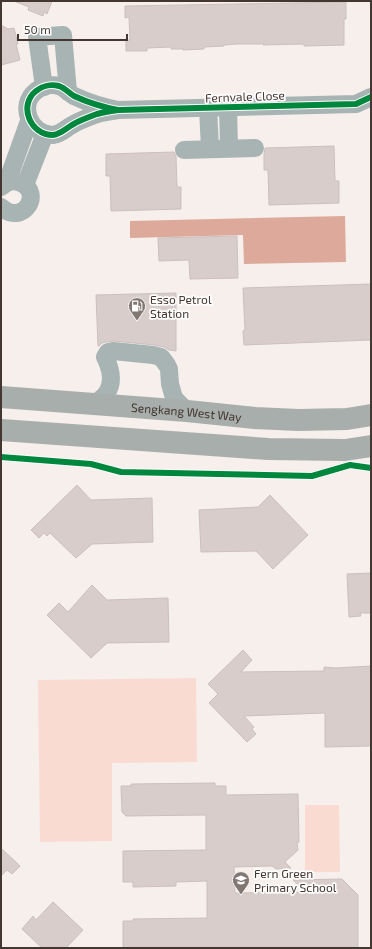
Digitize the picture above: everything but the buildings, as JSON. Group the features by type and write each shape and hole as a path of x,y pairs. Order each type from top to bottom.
{"main road":[{"name":"Sengkang West Way","path":"1,397 187,411 255,418 298,420 347,419 371,415"},
{"path":"347,419 371,403"},
{"path":"1,430 268,449 345,450 371,446"}],"street":[{"path":"25,185 45,134 33,126 29,121 27,113 27,105 30,97 35,91 44,87 37,37 63,35 68,92"},
{"name":"Fernvale Close","path":"44,87 51,85 58,86 66,89 72,95 98,106 118,110"},
{"name":"Fernvale Close","path":"45,134 59,134 71,126 97,114 118,110 366,104"},
{"path":"228,107 229,148"},
{"path":"208,108 210,149"},
{"path":"4,184 29,121"},
{"path":"184,150 255,148"},
{"path":"1,207 7,212 16,214 25,210 30,202 30,193 25,185 17,181 4,184"},
{"path":"94,405 107,393 112,381 105,357 108,352 113,351 161,357 169,369 170,384 174,398 187,411"}],"shaded area":[{"path":"345,216 346,262 244,264 243,235 130,238 130,221"},
{"path":"196,678 197,762 112,763 112,841 40,842 38,680"},
{"path":"305,805 339,805 340,872 305,872"}],"cycle path":[{"path":"118,110 85,101 59,86 50,85 36,91 31,97 27,111 33,125 38,130 45,134 53,135 91,116 118,110 356,104 371,97"},
{"path":"1,457 91,464 121,472 312,476 350,465 371,468"}],"place":[{"name":"Esso Petrol Station","path":"137,321"},
{"name":"Fern Green Primary School","path":"241,895"}]}
